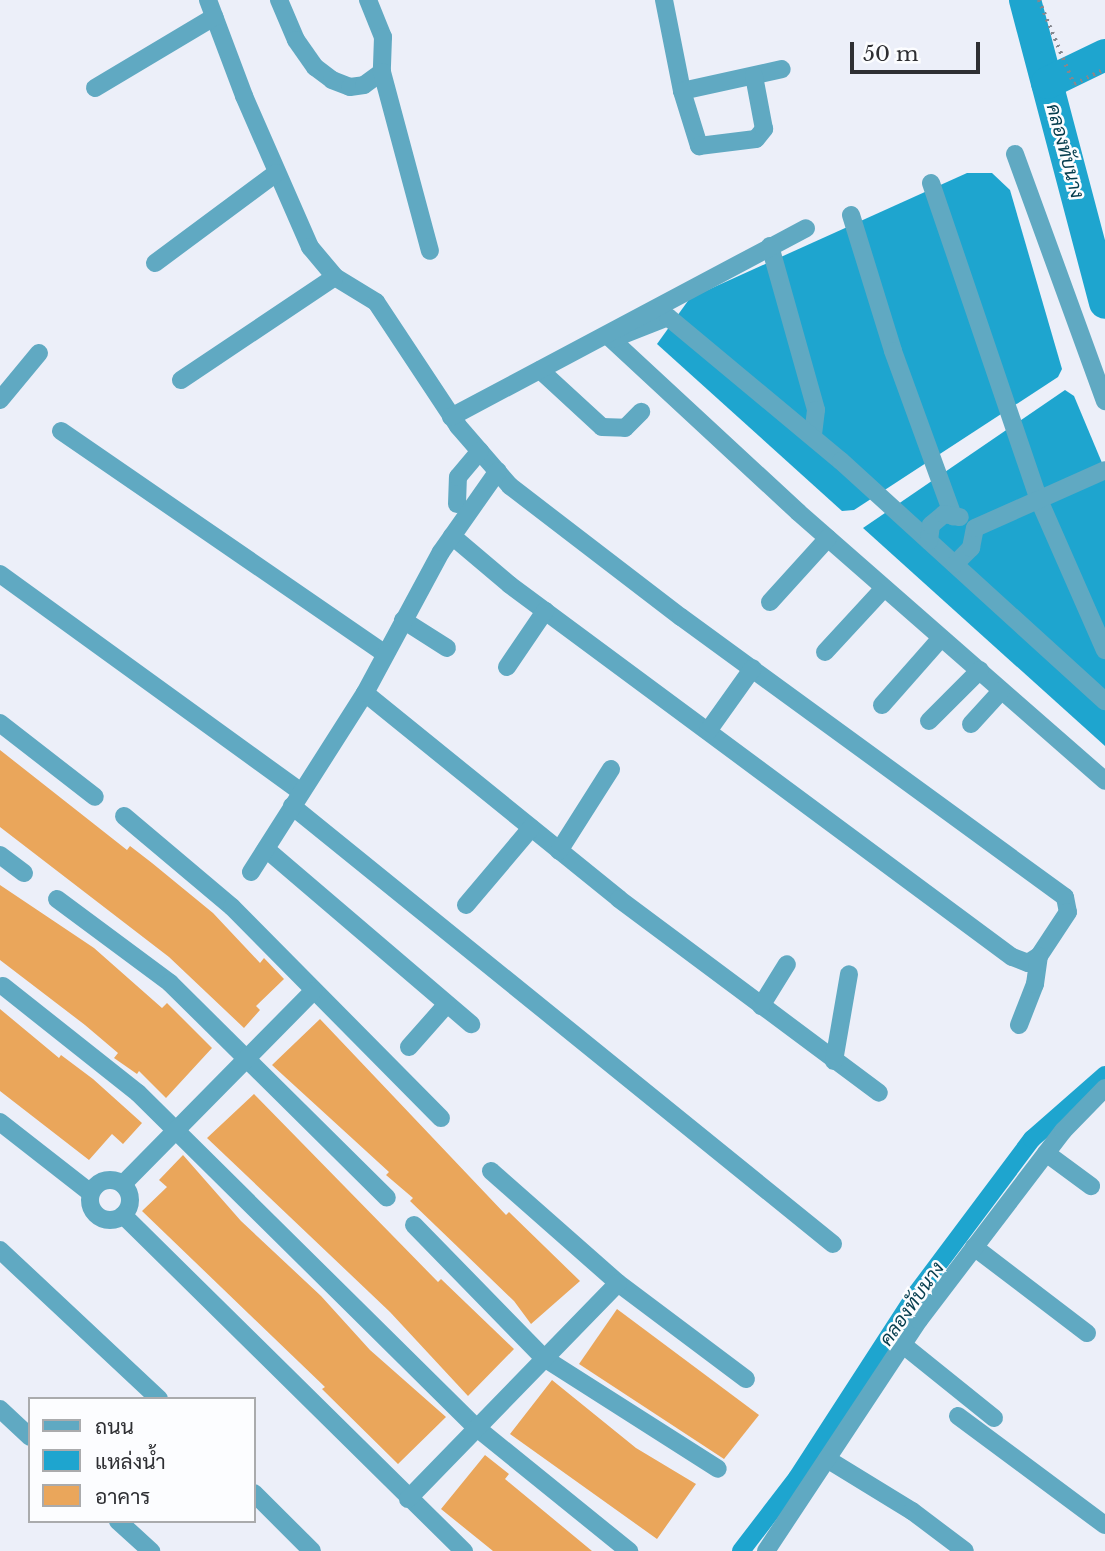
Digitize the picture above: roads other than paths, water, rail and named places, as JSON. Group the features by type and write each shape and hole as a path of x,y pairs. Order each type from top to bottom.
{"street":[{"path":"279,0 296,40 315,67 332,79 351,87 364,85 382,72"},
{"path":"368,0 383,37 382,72 430,251"},
{"path":"664,0 682,91 699,146 756,139 764,129 754,76"},
{"path":"95,88 211,8 276,173 310,247 335,277 376,302 451,417 480,451 537,511 1065,897 1068,912 1039,956 1028,963 1012,957 545,611 452,536"},
{"path":"682,91 782,69"},
{"path":"1015,154 1105,401"},
{"path":"155,262 276,173"},
{"path":"931,183 1039,500 1105,650"},
{"path":"851,215 893,351 953,516"},
{"path":"610,338 806,228"},
{"path":"770,246 816,410 813,436"},
{"path":"181,380 335,277"},
{"path":"451,417 610,338 668,317 813,436 1105,701"},
{"path":"610,338 828,538 1105,781"},
{"path":"0,400 40,353"},
{"path":"541,370 602,427 625,428 641,412"},
{"path":"61,431 384,654"},
{"path":"457,504 458,477 480,451"},
{"path":"975,528 1105,470"},
{"path":"251,872 365,693 384,654 452,536 498,471"},
{"path":"929,541 931,525 944,514 975,528"},
{"path":"955,564 971,548 975,528"},
{"path":"770,603 828,538"},
{"path":"0,574 297,799 833,1244"},
{"path":"825,652 884,588"},
{"path":"507,667 545,611"},
{"path":"403,620 447,648"},
{"path":"882,705 941,638"},
{"path":"708,731 753,667"},
{"path":"929,721 980,670"},
{"path":"971,724 1001,691"},
{"path":"365,693 558,850 879,1093"},
{"path":"0,723 95,797"},
{"path":"558,850 611,769"},
{"path":"124,816 232,906 441,1118"},
{"path":"466,905 531,828"},
{"path":"265,849 471,1024"},
{"path":"0,855 24,873"},
{"path":"57,899 170,983 387,1198"},
{"path":"1019,1026 1035,984 1039,956"},
{"path":"761,1006 787,964"},
{"path":"834,1061 849,974"},
{"path":"4,986 129,1086 178,1130 478,1428 629,1551"},
{"path":"123,1184 313,991"},
{"path":"409,1047 447,1004"},
{"path":"766,1551 902,1344 1046,1153 1105,1088"},
{"path":"0,1122 91,1193 93,1210 99,1216 107,1220 123,1215 131,1199 123,1184 105,1180 91,1193"},
{"path":"1046,1153 1091,1186"},
{"path":"491,1171 618,1283 746,1379"},
{"path":"123,1215 408,1499 464,1551"},
{"path":"414,1225 544,1358 718,1469"},
{"path":"974,1247 1087,1333"},
{"path":"0,1250 157,1397"},
{"path":"408,1499 618,1283"},
{"path":"902,1344 994,1419"},
{"path":"0,1409 28,1435"},
{"path":"958,1416 1105,1525"},
{"path":"827,1459 912,1511 965,1551"},
{"path":"256,1495 312,1551"},
{"path":"120,1523 151,1551"}],"water":[{"path":"967,173 992,173 1010,190 1062,369 1058,377 854,510 842,511 657,344 690,298"},
{"path":"1065,390 1074,396 1105,470 1105,746 863,528"}],"waterway":[{"name":"คลองทับนาง","path":"1025,0 1105,303"},
{"path":"1047,83 1105,55"},
{"name":"คลองทับนาง","path":"741,1551 797,1478 916,1294 1032,1139 1105,1075"}]}
